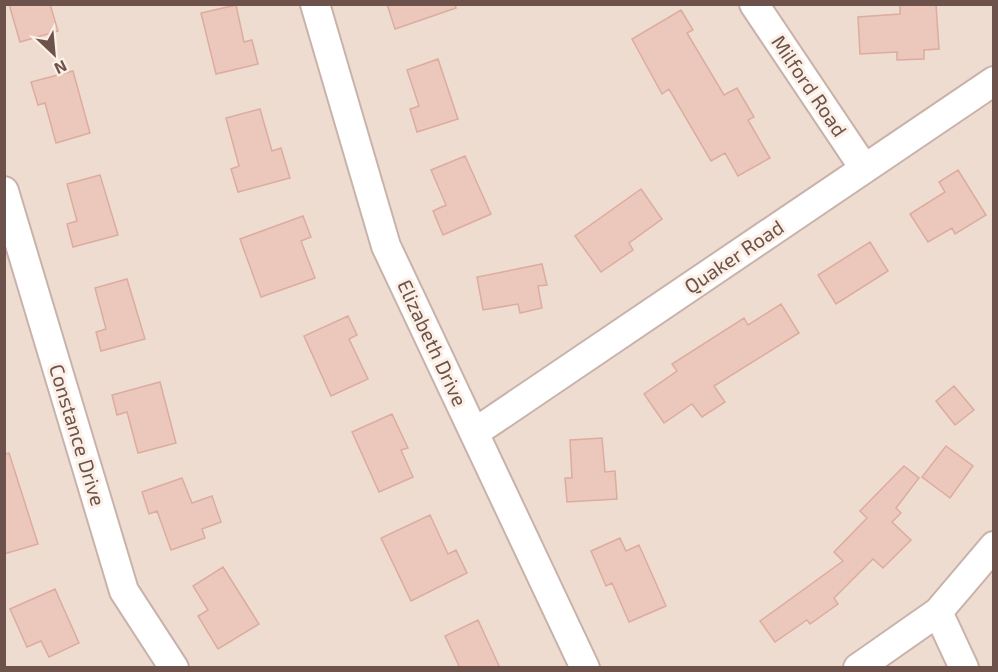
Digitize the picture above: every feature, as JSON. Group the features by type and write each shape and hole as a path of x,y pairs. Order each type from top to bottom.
{"street":[{"name":"Elizabeth Drive","path":"315,4 386,246 585,668"},
{"name":"Milford Road","path":"754,4 864,168"},
{"name":"Quaker Road","path":"474,433 993,81"},
{"name":"Constance Drive","path":"4,191 124,591 174,668"},
{"path":"858,668 938,612 993,546"},
{"path":"938,612 964,668"}],"shaded area":[{"path":"5,5 993,5 993,667 5,667"}],"building":[{"path":"9,4 50,4 58,31 20,42"},
{"path":"387,4 455,4 456,8 395,29"},
{"path":"900,4 936,4 939,49 924,50 924,59 897,60 897,52 860,54 858,17 900,14"},
{"path":"236,5 244,42 252,40 258,64 216,74 201,13"},
{"path":"681,10 693,30 687,33 724,95 737,88 754,117 748,120 770,158 738,176 725,153 711,161 669,89 662,94 632,39"},
{"path":"438,59 458,119 417,132 410,109 419,106 407,70"},
{"path":"73,71 90,133 56,143 45,103 38,105 31,82"},
{"path":"260,109 272,151 281,148 290,178 238,192 231,169 239,166 226,118"},
{"path":"465,156 491,214 443,235 433,211 446,205 431,170"},
{"path":"958,170 986,215 955,234 952,228 928,242 910,214 945,192 939,182"},
{"path":"100,175 118,235 73,247 67,224 77,221 67,184"},
{"path":"641,189 662,219 629,243 633,250 601,272 575,236"},
{"path":"303,216 311,237 301,241 315,278 261,297 240,239"},
{"path":"870,242 888,271 836,304 818,275"},
{"path":"542,264 547,285 538,286 542,308 520,313 518,304 483,310 477,277"},
{"path":"127,279 145,339 101,351 96,332 106,329 95,288"},
{"path":"781,304 799,333 714,386 725,402 702,417 692,404 664,423 644,394 677,371 672,364 744,318 748,325"},
{"path":"348,316 357,335 349,339 368,379 331,396 304,336"},
{"path":"160,382 176,443 138,453 127,412 117,415 112,395"},
{"path":"954,386 974,410 955,425 936,401"},
{"path":"392,414 408,448 401,450 413,477 379,492 352,432"},
{"path":"602,438 605,472 615,471 617,499 567,502 565,478 572,478 570,440"},
{"path":"946,446 973,466 950,498 922,477"},
{"path":"9,453 38,544 4,554 4,454"},
{"path":"904,466 919,478 896,508 901,513 892,522 911,540 883,568 873,559 834,598 838,604 810,624 807,620 775,642 760,621 843,561 834,552 867,518 860,511"},
{"path":"182,478 192,503 212,496 221,522 202,529 205,538 171,550 157,511 149,514 142,492"},
{"path":"430,515 448,554 456,550 467,573 411,601 381,538"},
{"path":"620,538 626,551 639,545 666,606 629,622 612,583 606,586 591,551"},
{"path":"223,567 259,624 218,649 198,616 208,610 193,586"},
{"path":"55,589 79,643 49,657 41,641 27,647 10,609"},
{"path":"478,620 500,668 460,668 445,636"}]}
